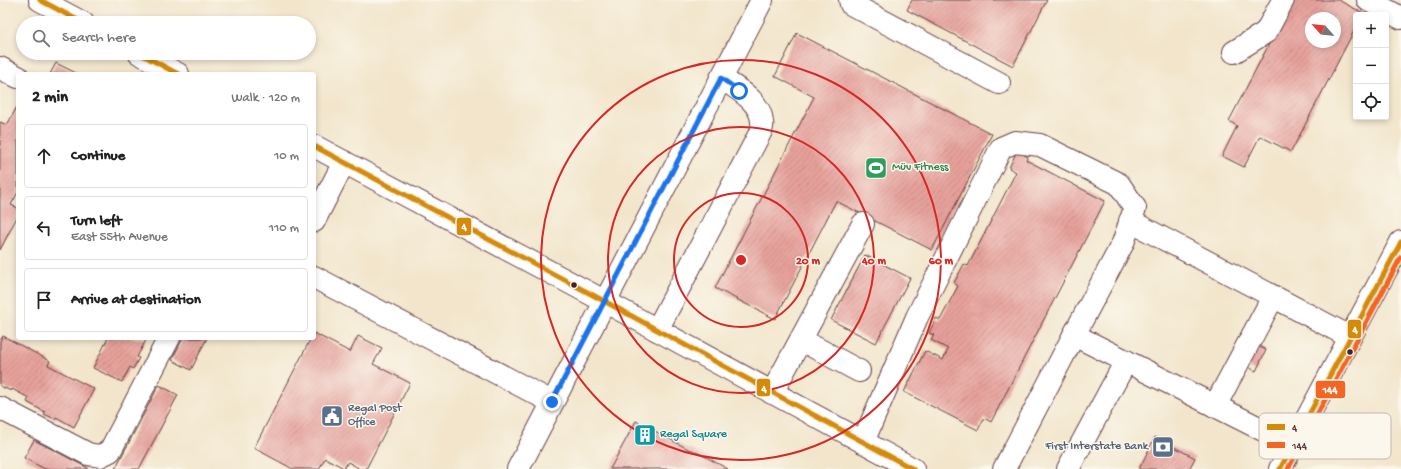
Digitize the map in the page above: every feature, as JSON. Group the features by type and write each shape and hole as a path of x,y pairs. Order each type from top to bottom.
{"main road":[{"path":"40,0 70,16"},
{"path":"518,469 604,301 762,0"},
{"path":"850,0 851,4 999,83"},
{"path":"1234,52 1266,32 1284,0"},
{"path":"1368,0 1401,18"},
{"path":"152,60 174,72"},
{"path":"0,68 16,76"},
{"path":"657,330 761,131 763,121 753,102 721,78"},
{"path":"864,442 918,317 1001,148 1015,142 1040,145 1119,184 1135,208 1123,244 1004,469"},
{"path":"316,147 604,301 913,469"},
{"path":"316,217 344,162"},
{"path":"1130,221 1350,337"},
{"path":"772,393 863,224"},
{"path":"1310,413 1401,242"},
{"path":"316,278 552,402"},
{"path":"1215,406 1273,297"},
{"path":"1074,335 1259,428"},
{"path":"0,408 88,454 100,456 110,451 168,340"},
{"path":"801,340 859,371"},
{"path":"1068,469 1126,361"},
{"path":"1280,469 1285,459"}],"building":[{"path":"912,0 1047,0 1013,66 907,10"},
{"path":"1292,0 1338,0 1361,12 1353,12 1353,33 1291,152 1260,136 1244,167 1222,156 1237,126 1229,121"},
{"name":"Müv Fitness","path":"797,33 992,134 932,250 836,201 775,319 715,288 814,97 775,76"},
{"path":"56,63 74,72 51,72"},
{"path":"16,109 16,196 11,205 16,207 16,219 0,250 0,122 7,125"},
{"path":"1017,151 1028,157 1026,160 1105,201 991,422 984,418 978,430 904,392 925,351 943,360 948,349 931,340 934,335 929,333 936,318 940,320 958,286 954,283 964,264 968,266 1016,172 1009,168"},
{"path":"865,255 910,278 876,343 831,320"},
{"name":"Regal Post Office","path":"316,334 350,352 358,336 382,348 373,364 410,383 366,469 360,469 348,462 344,468 325,458 319,469 293,469 254,448 310,340 316,340"},
{"path":"3,336 50,361 48,365 94,389 74,427 56,417 55,419 44,414 45,412 27,402 29,398 12,389 11,391 0,386 0,341"},
{"path":"107,340 146,340 137,357 139,358 133,369 130,367 122,382 93,368"},
{"path":"182,340 206,340 191,370 172,360"},
{"path":"1254,344 1266,350 1256,371 1244,365"},
{"path":"159,385 178,395 139,469 115,469"},
{"name":"Regal Square","path":"636,421 690,450 691,449 728,469 610,469"},
{"name":"First Interstate Bank","path":"1155,437 1195,458 1189,469 1139,469"},
{"path":"34,440 88,469 45,469 24,458"}],"transit line":[{"name":"4","path":"40,0 70,16"},
{"name":"4","path":"152,60 174,72"},
{"name":"4","path":"316,147 604,301 913,469"},
{"name":"4","path":"1310,413 1401,242"},
{"name":"144","path":"1318,413 1401,257"},
{"name":"4","path":"1280,469 1285,459"},
{"name":"144","path":"1288,469 1293,459"}],"place":[{"name":"Müv Fitness","path":"876,168"},
{"name":"Regal Post Office","path":"332,416"},
{"name":"Regal Square","path":"645,435"},
{"name":"First Interstate Bank","path":"1163,447"}],"route":[{"path":"552,402 721,78 739,91"}]}
